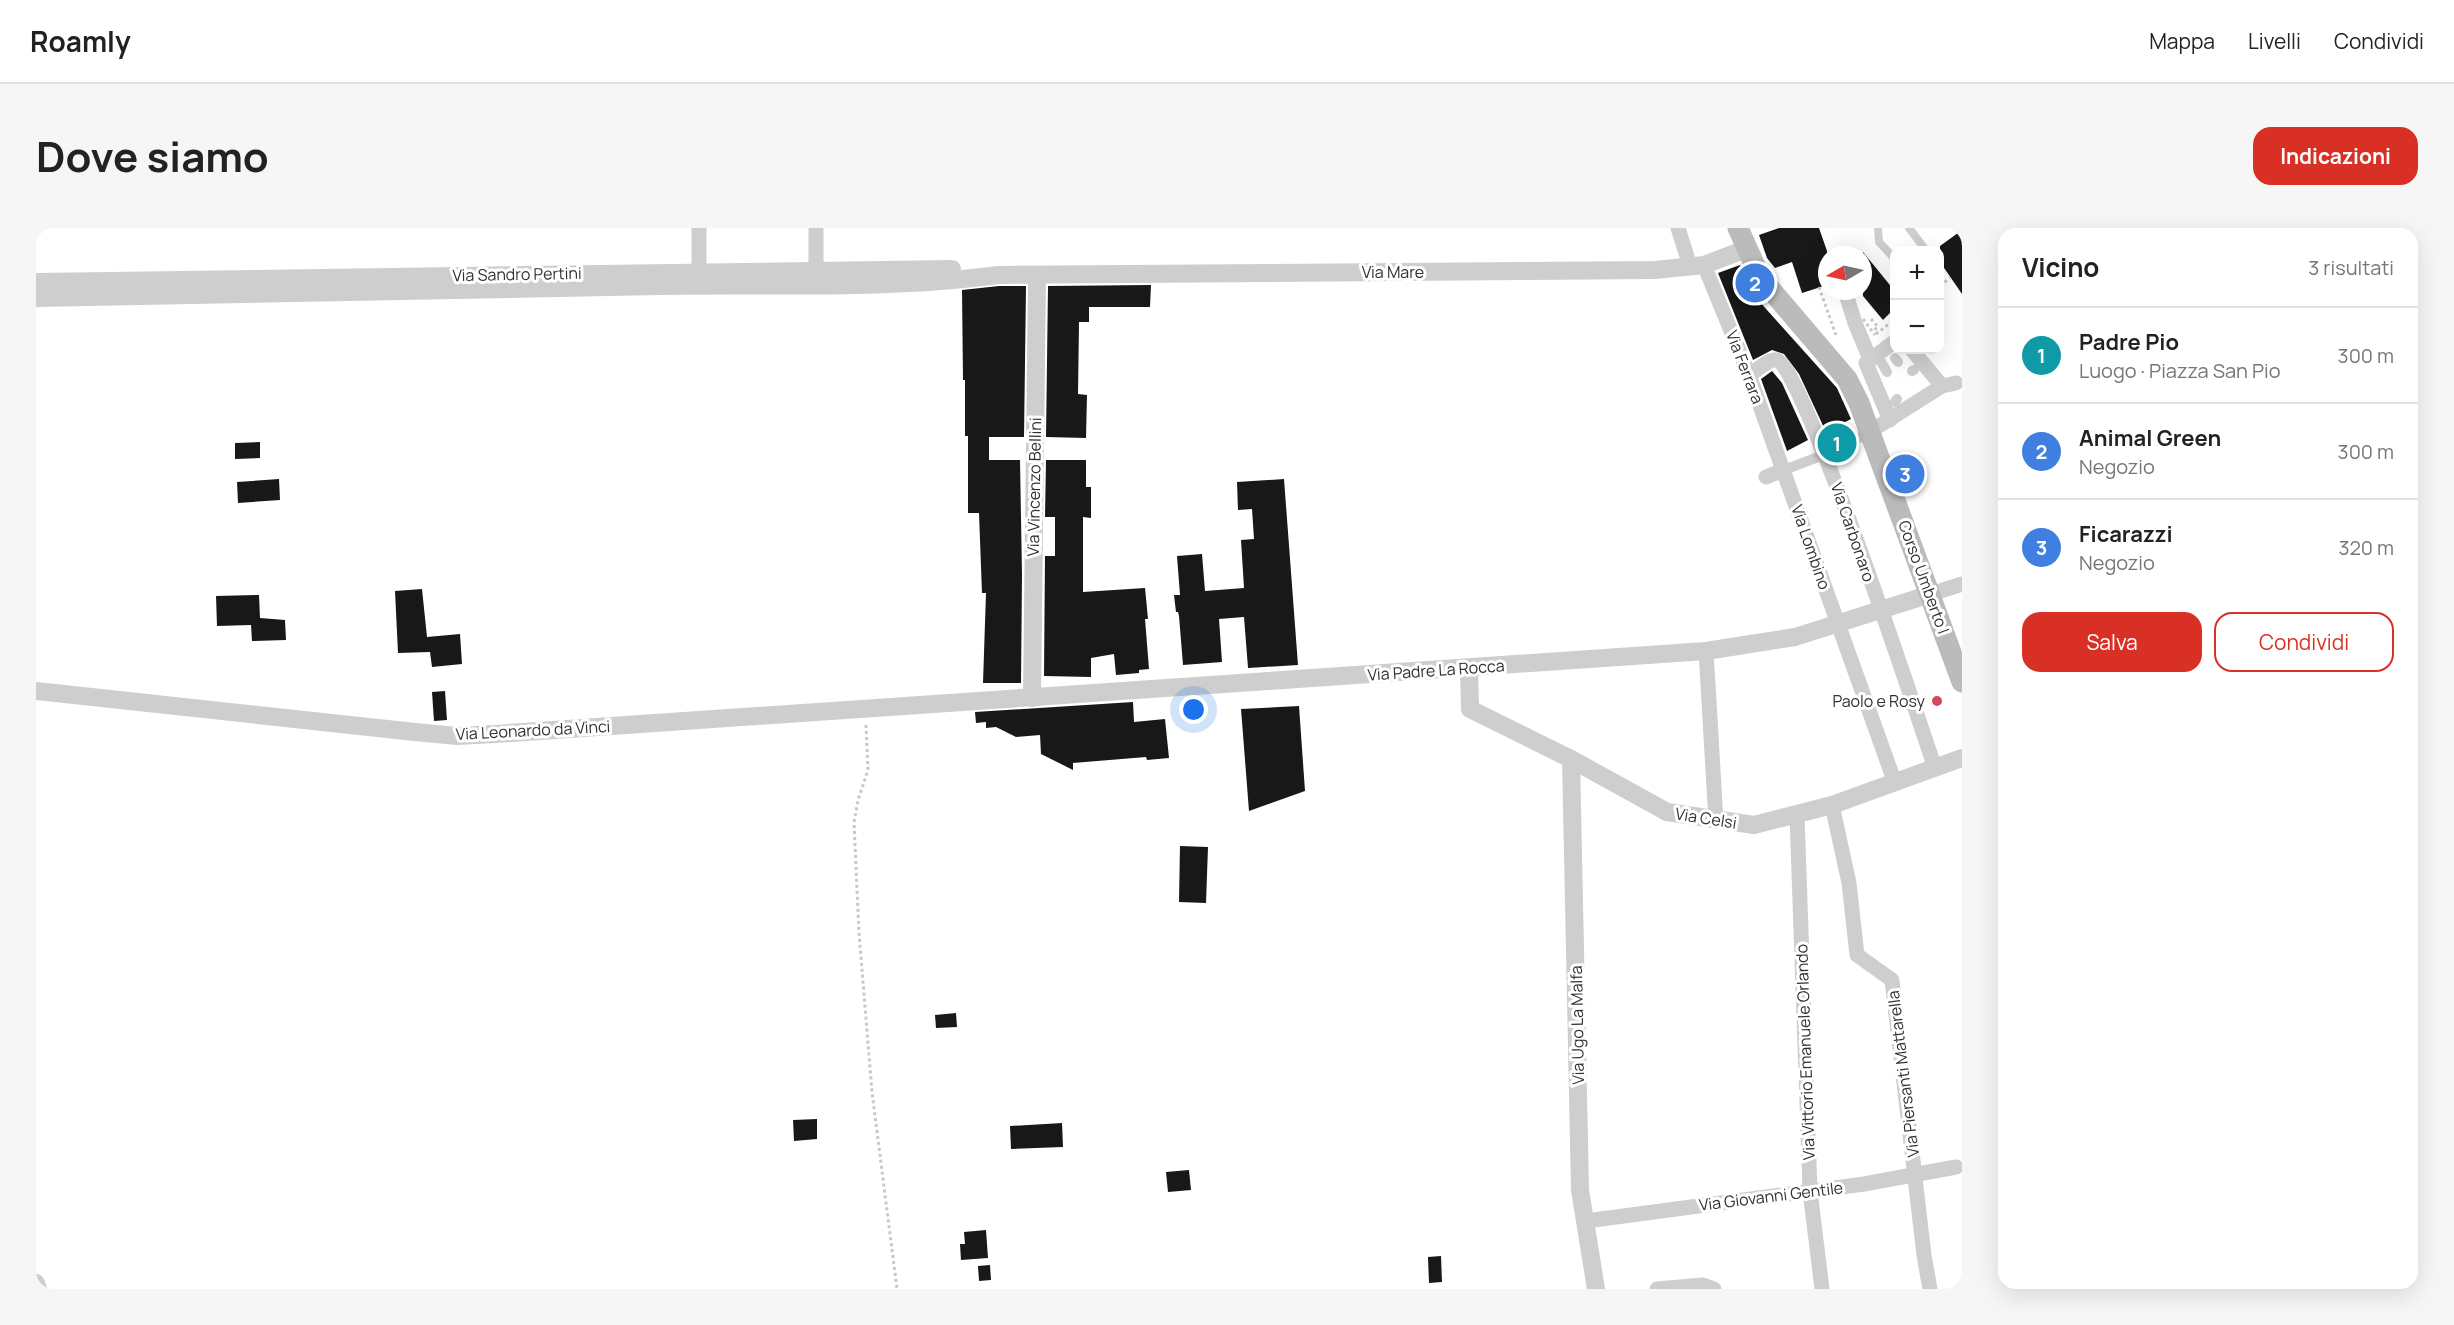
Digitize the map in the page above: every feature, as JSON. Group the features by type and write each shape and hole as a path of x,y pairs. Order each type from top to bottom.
{"main road":[{"name":"Corso Umberto I","path":"1738,228 1760,277 1847,379 1872,431 1962,682"}],"street":[{"path":"699,228 699,278"},
{"path":"816,228 816,278"},
{"name":"Via Ferrara","path":"1678,228 1749,375 1784,470"},
{"name":"Via Mare","path":"1037,275 1655,270 1697,266 1746,249"},
{"name":"Via Sandro Pertini","path":"36,282 129,288 816,278 961,268 998,275 1037,275"},
{"name":"Via Vincenzo Bellini","path":"1032,698 1037,275"},
{"name":"Via Sandro Pertini","path":"36,298 129,288"},
{"path":"1848,300 1854,322 1888,354 1866,363 1884,379 1891,407"},
{"path":"1766,477 1826,454 1872,431 1891,407 1949,384 1917,367 1913,354"},
{"name":"Via Carbonaro","path":"1749,375 1773,360 1778,360 1783,364 1826,454 1935,768"},
{"name":"Via Lombino","path":"1784,470 1895,783"},
{"path":"1931,594 1962,584"},
{"name":"Via Padre La Rocca","path":"1032,698 1706,651 1795,637 1931,594"},
{"path":"1706,651 1716,821"},
{"name":"Via Celsi","path":"1469,668 1470,709 1571,759 1667,812 1716,821 1754,825 1797,815 1832,805 1962,758"},
{"name":"Via Leonardo da Vinci","path":"36,691 457,735 1032,698"},
{"name":"Via Ugo La Malfa","path":"1571,759 1580,1190 1596,1289"},
{"name":"Via Piersanti Mattarella","path":"1832,805 1848,883 1857,955 1892,981 1914,1176 1930,1289"},
{"name":"Via Vittorio Emanuele Orlando","path":"1797,815 1810,1191 1822,1289"},
{"name":"Via Giovanni Gentile","path":"1586,1221 1914,1176 1956,1167"},
{"path":"36,1283 38,1289"},
{"path":"1657,1289 1703,1285 1714,1289"}],"lane":[{"path":"1878,228 1879,242 1890,254"},
{"path":"1910,228 1921,246"}],"path":[{"path":"1944,283 1950,278"},
{"path":"1824,300 1836,335"},
{"path":"1863,320 1875,335 1890,323"},
{"path":"864,710 868,770 858,800 854,823 859,933 872,1092 897,1289"}],"building":[{"path":"1779,228 1819,228 1825,246 1818,246 1818,288 1802,293 1792,262 1775,268 1767,258 1759,235"},
{"path":"1962,230 1962,294 1944,268 1944,246 1940,246"},
{"path":"1872,263 1890,285 1890,313 1883,320 1866,300 1872,300"},
{"path":"1740,265 1750,291 1837,388 1851,419 1826,432 1799,374 1784,354 1772,350 1753,360 1718,273"},
{"path":"1151,285 1150,307 1089,307 1089,322 1079,322 1078,394 1087,395 1086,438 1046,437 1048,286"},
{"path":"1026,286 1024,437 989,437 989,460 1020,460 1021,683 983,683 986,593 982,593 979,513 968,513 968,436 965,436 962,290"},
{"path":"1772,371 1782,383 1808,440 1787,451 1761,379"},
{"path":"260,442 260,458 235,459 235,443"},
{"path":"1046,460 1086,460 1086,487 1091,487 1091,518 1083,517 1083,592 1145,588 1149,669 1139,670 1139,673 1116,675 1114,654 1091,658 1091,677 1044,676 1045,556 1055,556 1055,517 1045,517"},
{"path":"279,479 280,500 238,503 237,482"},
{"path":"1284,479 1298,665 1248,668 1244,617 1219,619 1222,662 1183,665 1179,616 1176,612 1174,595 1180,595 1177,556 1202,554 1205,591 1244,588 1241,540 1254,539 1252,509 1238,510 1237,482"},
{"path":"422,589 427,637 460,634 462,664 432,667 430,652 398,653 395,591"},
{"path":"259,595 260,618 285,620 286,640 252,641 251,625 217,626 216,596"},
{"path":"445,691 447,720 434,721 432,692"},
{"path":"1133,702 1134,722 1165,719 1169,758 1147,760 1146,757 1073,763 1073,770 1041,754 1040,735 1016,737 996,727 986,728 986,722 976,723 975,712"},
{"path":"1299,706 1305,791 1249,811 1241,709"},
{"path":"1180,846 1208,847 1206,903 1179,902"},
{"path":"956,1013 957,1027 936,1028 935,1015"},
{"path":"817,1119 817,1139 794,1141 793,1120"},
{"path":"1062,1123 1063,1147 1011,1149 1010,1126"},
{"path":"1189,1170 1191,1190 1168,1192 1166,1172"},
{"path":"986,1230 988,1258 961,1260 960,1244 965,1244 964,1232"},
{"path":"1441,1256 1442,1282 1429,1283 1428,1257"},
{"path":"990,1265 991,1280 979,1281 978,1266"}],"place":[{"name":"Animal Green","path":"1755,283"},
{"name":"Padre Pio","path":"1837,443"},
{"name":"Ficarazzi","path":"1905,474"},
{"name":"Paolo e Rosy","path":"1937,701"}]}
